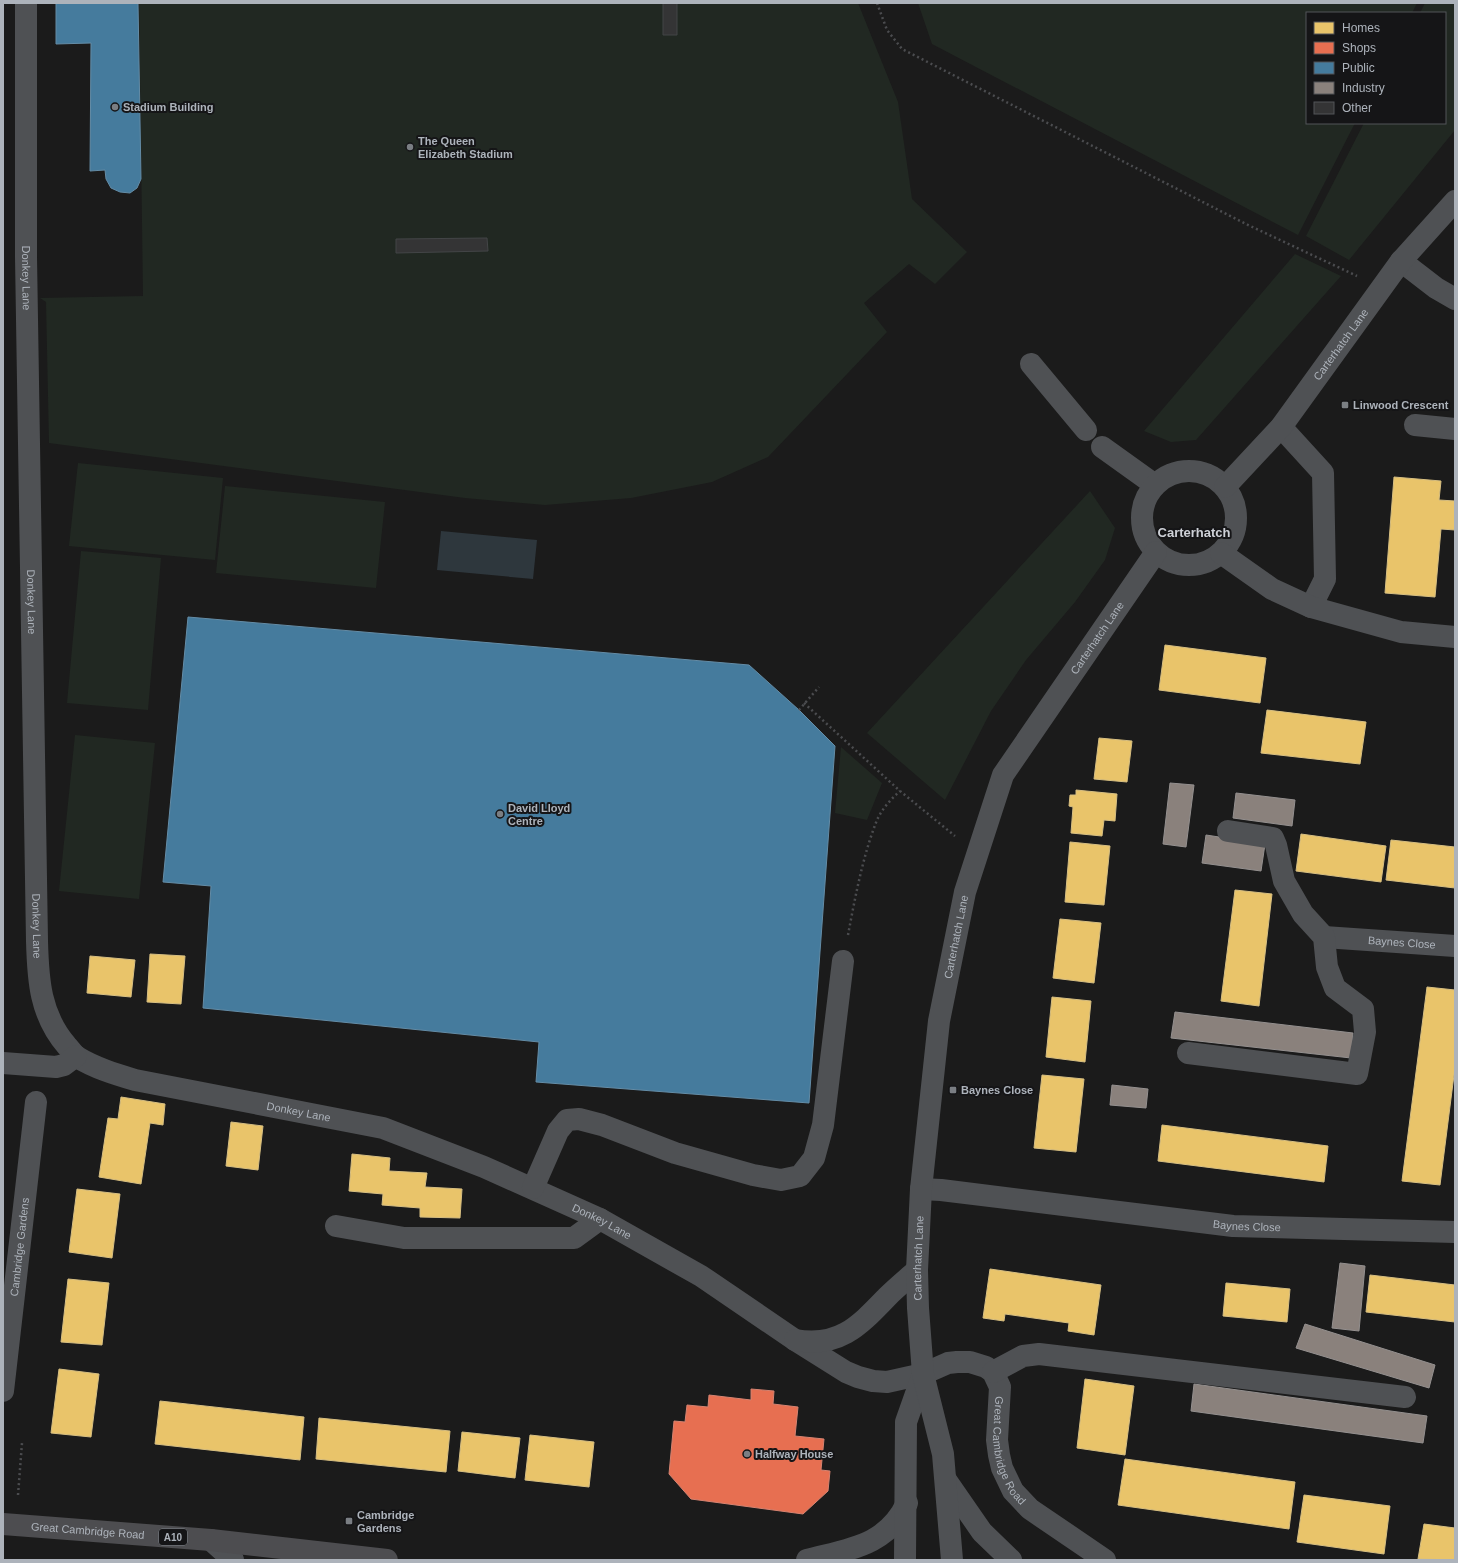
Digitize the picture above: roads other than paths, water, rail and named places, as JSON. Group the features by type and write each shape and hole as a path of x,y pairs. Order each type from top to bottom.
{"highway":[{"name":"Great Cambridge Road","path":"3,1524 211,1540 386,1560"}],"street":[{"name":"Donkey Lane","path":"26,3 26,257 38,971 45,1011 58,1035 76,1056 105,1071 134,1080 384,1128 533,1188 600,1219 701,1276 795,1340 846,1372 874,1382 887,1382 923,1374"},
{"name":"Carterhatch Lane","path":"1224,487 1280,427 1401,261 1455,202"},
{"path":"1401,261 1436,288 1455,299"},
{"path":"1031,364 1086,430"},
{"path":"1415,425 1455,428"},
{"path":"1280,427 1323,473 1325,579 1311,607"},
{"path":"1102,447 1155,485"},
{"path":"1184,471 1201,472 1216,479 1224,487 1233,501 1236,517 1234,533 1226,548 1210,560 1195,565 1178,564 1163,558 1156,552 1146,538 1142,522 1143,506 1155,485 1168,476 1184,471"},
{"name":"Carterhatch Lane","path":"952,1560 943,1454 923,1374 918,1270 921,1189 939,1021 965,892 1003,775 1156,552"},
{"path":"1221,553 1272,590 1311,607 1401,632 1455,636"},
{"path":"1188,1053 1357,1074 1365,1032 1363,1009 1335,988 1327,967 1324,937 1303,914 1284,881 1273,838 1228,831"},
{"name":"Baynes Close","path":"1324,937 1455,946"},
{"path":"533,1188 558,1130 567,1120 579,1119 633,1136 675,1153 753,1175 781,1180 800,1176 814,1158 823,1125 843,961"},
{"path":"3,1063 56,1067 64,1065 76,1056"},
{"name":"Cambridge Gardens","path":"3,1391 36,1102"},
{"name":"Baynes Close","path":"921,1189 941,1190 1233,1226 1455,1232"},
{"path":"336,1226 404,1238 574,1238 600,1219"},
{"name":"Donkey Lane","path":"795,1340 808,1343 821,1342 847,1333 864,1322 889,1296 918,1270"},
{"path":"923,1374 948,1363 957,1362 977,1364 993,1372 1023,1356 1039,1354 1406,1398"},
{"name":"Great Cambridge Road","path":"993,1372 1000,1387 997,1440 998,1455 1002,1468 1013,1491 1030,1509 1105,1560"},
{"name":"Carterhatch Lane","path":"905,1560 907,1503 906,1422 923,1374"},
{"path":"945,1479 982,1532 1011,1560"},
{"path":"807,1560 854,1547 880,1536 896,1523 907,1503"},
{"path":"211,1540 233,1560"}],"place":[{"name":"Stadium Building","path":"115,107"},
{"name":"The Queen Elizabeth Stadium","path":"410,147"},
{"name":"Linwood Crescent","path":"1345,405"},
{"name":"David Lloyd Centre","path":"500,814"},
{"name":"Baynes Close","path":"953,1090"},
{"name":"Halfway House","path":"747,1454"},
{"name":"Cambridge Gardens","path":"349,1521"}],"district":[{"name":"Carterhatch","path":"1194,532"}]}
